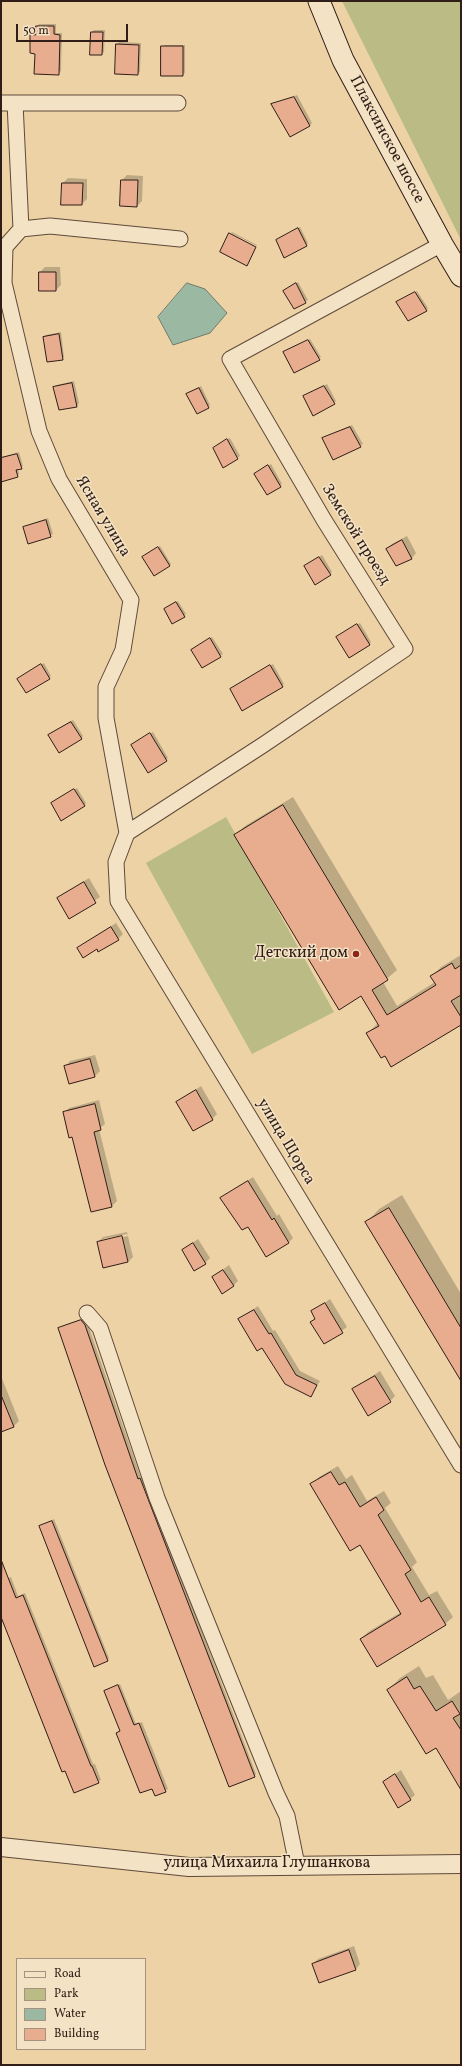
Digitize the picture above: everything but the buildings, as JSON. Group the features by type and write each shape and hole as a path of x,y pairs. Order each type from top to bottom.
{"main road":[{"name":"Плаксинское шоссе","path":"319,1 343,60 442,244 461,276"}],"street":[{"path":"178,103 8,103 21,229 50,226 180,239"},
{"name":"Ясная улица","path":"21,229 4,247 4,283 39,432 59,479 131,600 123,650 106,687 106,718 126,830"},
{"name":"Земской проезд","path":"126,830 263,745 405,649 324,520 230,359 442,244"},
{"name":"улица Щорса","path":"126,830 116,862 118,901 461,1465"},
{"path":"86,1313 100,1328 157,1498 287,1816 297,1866"},
{"name":"улица Михаила Глушанкова","path":"1,1848 189,1867 461,1864"}],"green space":[{"path":"342,1 461,1 461,240"},
{"path":"226,817 334,1012 252,1054 146,863"}],"water":[{"path":"187,283 205,289 227,313 210,333 173,345 158,317"}],"place":[{"name":"Детский дом","path":"356,954"}]}
